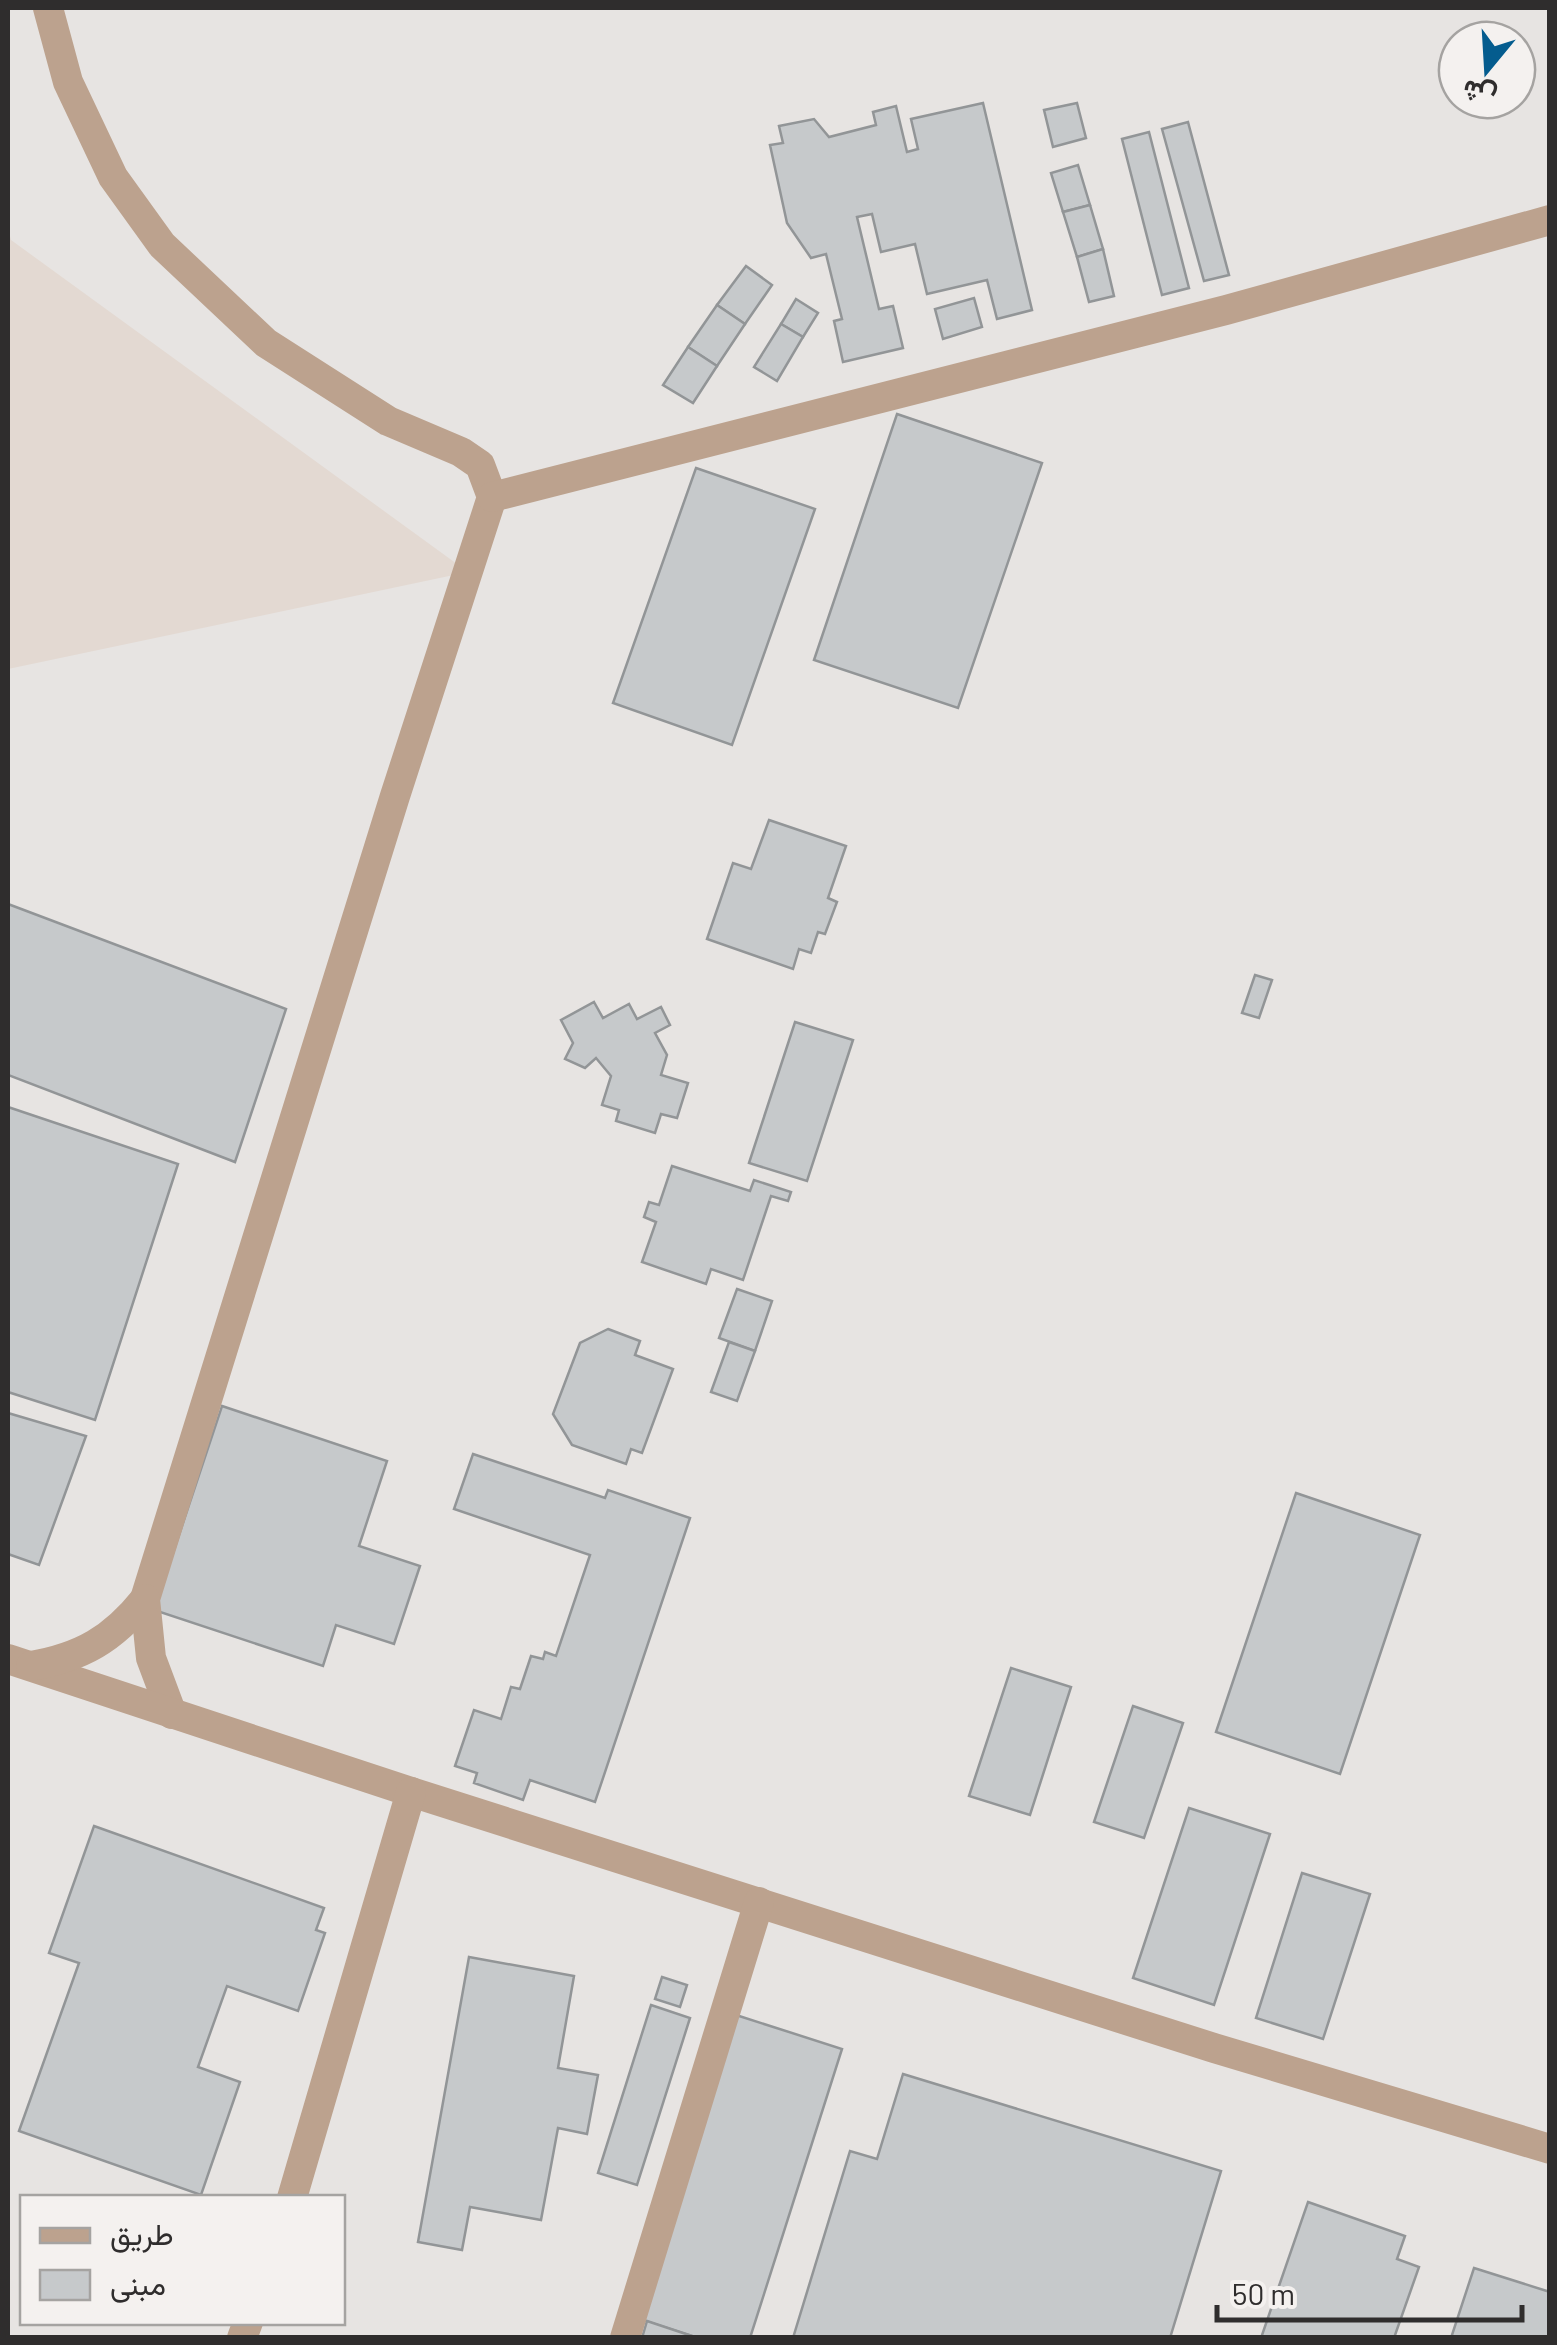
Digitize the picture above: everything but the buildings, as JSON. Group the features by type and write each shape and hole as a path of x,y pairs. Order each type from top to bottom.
{"street":[{"path":"48,8 68,82 112,178 162,245 266,343 388,421 461,452 480,465 492,496 146,1599 151,1658 172,1714"},
{"path":"492,496 1226,310 1550,220"},
{"path":"18,1663 58,1662 85,1651 130,1619 146,1599"},
{"path":"18,1663 1214,2048 1550,2149"},
{"path":"293,2195 411,1792"},
{"path":"626,2338 758,1902"}],"shaded area":[{"path":"8,228 11,240 468,572 8,669"}]}
